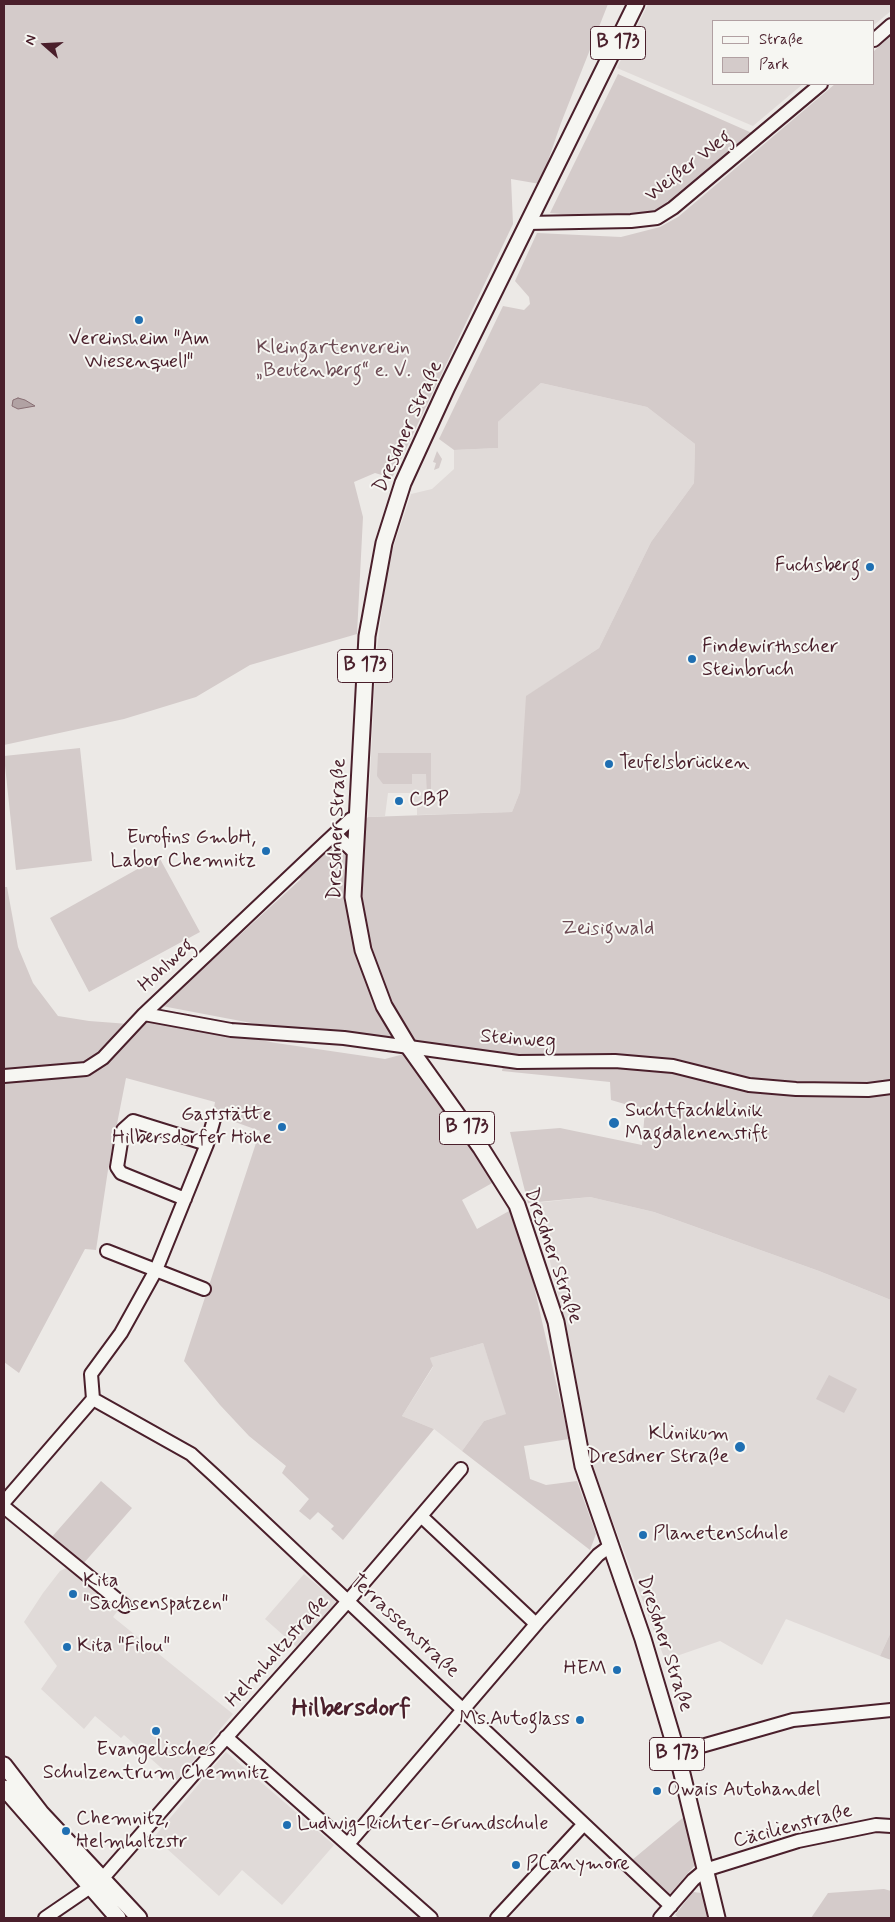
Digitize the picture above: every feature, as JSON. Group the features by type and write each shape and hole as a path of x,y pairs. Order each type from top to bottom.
{"main road":[{"name":"B 173","path":"597,82 625,4"},
{"name":"B 173","path":"597,82 636,4"},
{"name":"Dresdner Straße","path":"597,82 423,437 403,483 384,543 367,636 353,897 363,950 384,1006 408,1046 481,1148 517,1205 556,1322 583,1466 643,1639 677,1753 717,1918"},
{"path":"4,1765 96,1884 118,1918"},
{"path":"4,1788 96,1884 139,1918"}],"street":[{"path":"875,39 891,25"},
{"name":"Weißer Weg","path":"527,223 631,222 657,218 673,208 820,85"},
{"name":"Hohlweg","path":"4,1076 86,1069 103,1058 144,1014 352,818 358,819"},
{"path":"335,834 355,853"},
{"name":"Steinweg","path":"144,1014 241,1030 344,1038 518,1062 615,1061 672,1066 749,1085 796,1089 868,1090 891,1087"},
{"path":"4,1502 93,1399 91,1374 121,1333 156,1270 185,1199 214,1119"},
{"path":"185,1199 121,1173 117,1167 123,1130 133,1122 206,1144"},
{"path":"107,1251 204,1289"},
{"name":"Terrassenstraße","path":"93,1399 191,1454 464,1708 583,1825 670,1906"},
{"name":"Helmholtzstraße","path":"46,1918 96,1884 348,1601 460,1469"},
{"path":"4,1507 125,1606"},
{"path":"420,1516 536,1624"},
{"path":"348,1844 536,1624 598,1555 610,1546"},
{"path":"677,1753 793,1720 891,1710"},
{"path":"226,1737 431,1918"},
{"path":"497,1918 583,1825"},
{"name":"Cäcilienstraße","path":"706,1870 798,1841 876,1826 891,1826"},
{"path":"660,1918 693,1880 706,1870"}],"shaded area":[{"path":"648,4 891,4 891,11 875,24 875,20 712,20 712,85 802,85 753,126 617,68"},
{"path":"541,383 647,407 695,444 694,483 651,542 599,648 527,696 520,792 512,812 417,815 417,802 414,802 413,793 388,793 385,816 368,817 376,657 388,563 411,494 432,489 454,469 454,450 498,448 498,422"},
{"path":"18,398 35,406 18,409 12,406 13,400"},
{"name":"Klinikum Dresdner Straße","path":"590,1197 654,1212 819,1271 891,1300 891,1632 880,1656 786,1619 762,1665 720,1641 665,1660 593,1469 562,1312 536,1203"},
{"path":"483,1343 507,1414 484,1421 462,1451 434,1429 402,1416 433,1367 430,1358"},
{"path":"66,1568 119,1609 113,1617 233,1714 176,1781 124,1735 121,1738 95,1716 84,1729 41,1689 57,1666 24,1622 60,1571"},
{"path":"304,1574 340,1604 300,1650 265,1619"},
{"path":"226,1752 334,1845 282,1905 242,1870 219,1896 154,1837"}],"green space":[{"name":"Kleingartenverein „Beutenberg“ e. V.","path":"4,4 608,4 561,123 540,184 511,179 513,224 392,478 375,473 354,482 363,517 357,634 250,665 196,697 124,719 4,745"},
{"name":"Zeisigwald","path":"891,36 891,1300 819,1271 654,1212 590,1197 528,1203 510,1132 560,1128 642,1145 645,1110 611,1100 610,1082 502,1071 505,1053 267,1026 162,1006 301,879 296,876 349,829 349,835 368,817 512,812 520,792 526,696 599,648 651,542 694,483 695,444 647,407 541,383 498,422 498,448 454,450 439,439 503,306 524,310 530,304 529,297 515,281 537,233 621,237 660,227 678,217 834,85 875,85 875,50"},
{"path":"618,74 752,133 666,206 629,220 550,213"},
{"path":"437,451 442,459 439,468 434,470 436,463 433,462"},
{"path":"80,748 92,861 16,870 4,756"},
{"path":"378,753 431,753 431,793 427,794 426,774 412,774 412,784 383,784 377,776"},
{"path":"159,857 200,932 89,992 50,918"},
{"path":"4,887 7,887 18,947 33,983 58,1016 129,1024 144,1018 276,1043 385,1059 404,1054 494,1182 462,1200 477,1229 509,1211 525,1247 569,1439 524,1446 530,1479 546,1485 577,1481 596,1534 590,1550 462,1451 484,1421 506,1414 483,1343 430,1358 433,1366 402,1416 434,1429 343,1540 331,1529 334,1526 318,1512 310,1520 299,1511 309,1499 282,1473 286,1466 249,1436 220,1405 184,1361 260,1131 213,1114 215,1102 126,1078 108,1170 96,1250 85,1249 19,1373 4,1362"},
{"path":"829,1375 857,1389 844,1413 816,1399"},
{"path":"101,1481 132,1508 83,1564 51,1538"},
{"path":"891,1632 891,1660 880,1656"},
{"path":"685,1816 695,1865 670,1894 632,1860"},
{"path":"884,1889 891,1891 891,1918 811,1918 828,1893"},
{"path":"693,1892 702,1893 708,1918 679,1918 675,1915"}],"place":[{"name":"Vereinsheim \"Am Wiesenquell\"","path":"139,320"},
{"name":"Fuchsberg","path":"870,567"},
{"name":"Findewirthscher Steinbruch","path":"692,659"},
{"name":"Teufelsbrücken","path":"609,764"},
{"name":"CBP","path":"399,801"},
{"name":"Eurofins GmbH, Labor Chemnitz","path":"266,851"},
{"name":"Suchtfachklinik Magdalenenstift","path":"614,1123"},
{"name":"Gaststätte Hilbersdorfer Höhe","path":"282,1127"},
{"name":"Klinikum Dresdner Straße","path":"740,1447"},
{"name":"Planetenschule","path":"643,1535"},
{"name":"Kita \"Sachsenspatzen\"","path":"73,1594"},
{"name":"Kita \"Filou\"","path":"67,1647"},
{"name":"HEM","path":"617,1670"},
{"name":"Ms.Autoglass","path":"580,1720"},
{"name":"Evangelisches Schulzentrum Chemnitz","path":"156,1731"},
{"name":"Owais Autohandel","path":"657,1791"},
{"name":"Ludwig-Richter-Grundschule","path":"287,1825"},
{"name":"Chemnitz, Helmholtzstr","path":"66,1831"},
{"name":"PCanymore","path":"516,1865"}],"district":[{"name":"Hilbersdorf","path":"351,1710"}]}
